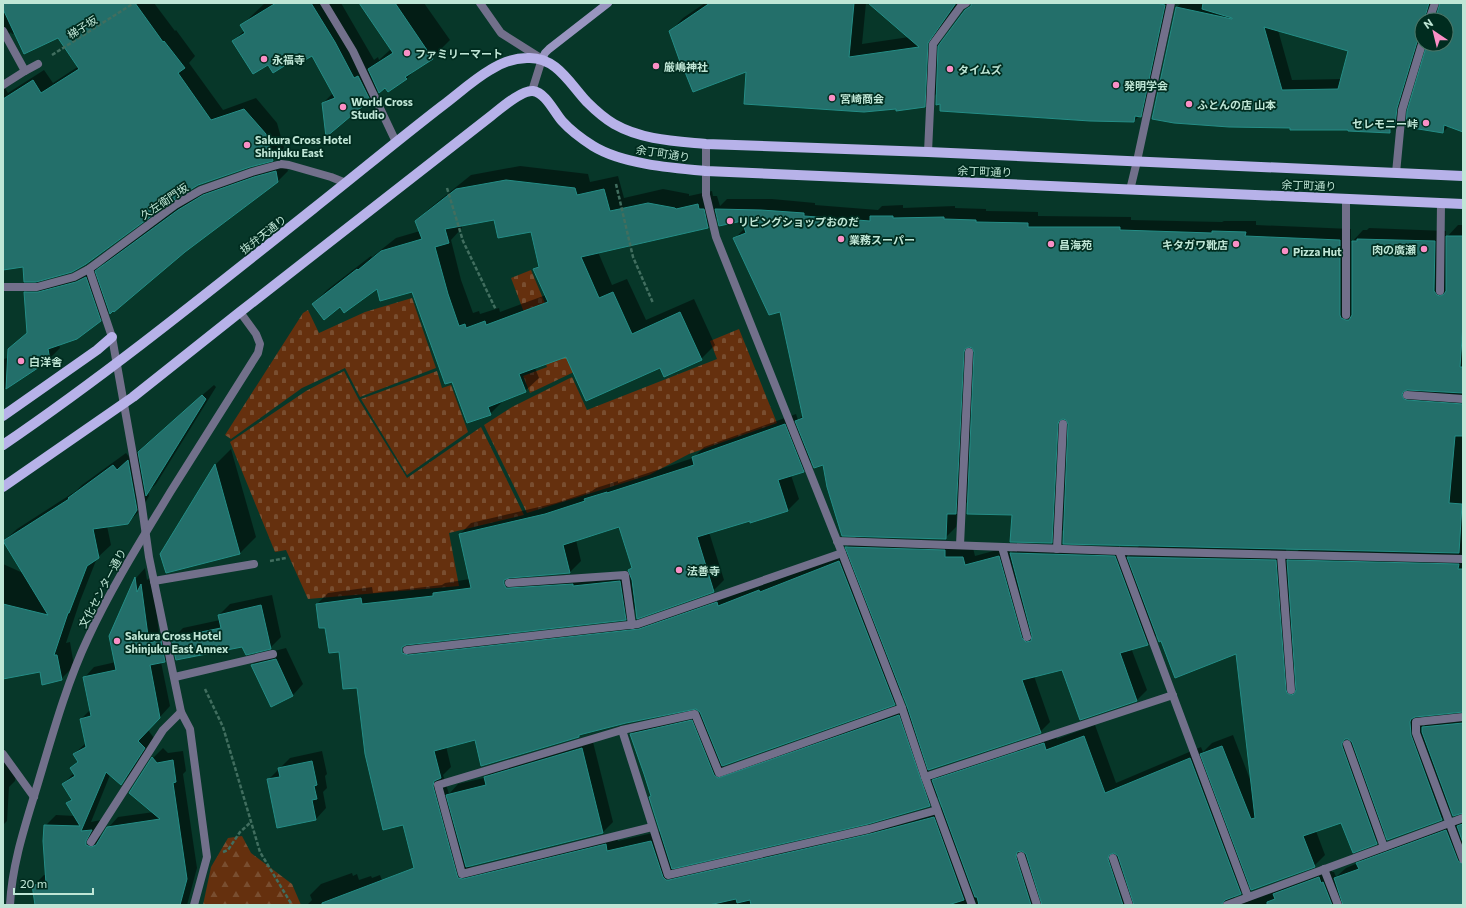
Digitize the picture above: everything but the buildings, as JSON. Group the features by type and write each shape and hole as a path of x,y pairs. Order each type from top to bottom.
{"main road":[{"path":"542,59 549,49 607,3"},
{"name":"抜弁天通り","path":"3,445 59,407 110,369 396,142 491,69 514,59 542,59"},
{"name":"余丁町通り","path":"542,59 552,64 562,73 587,102 602,115 624,129 649,137 706,144 928,152 1463,176"},
{"path":"3,487 92,427 133,397 491,116 519,95 532,91"},
{"name":"余丁町通り","path":"532,91 538,93 546,99 562,121 578,136 594,147 610,154 668,167 706,171 1463,204"},
{"path":"3,416 97,350 112,337"}],"street":[{"path":"324,3 353,51 396,142"},
{"path":"480,3 501,33 542,59 532,91"},
{"path":"928,152 933,44 962,6 966,3"},
{"path":"1130,190 1171,3"},
{"path":"3,31 25,71"},
{"path":"1396,173 1402,110 1420,52"},
{"path":"3,85 38,64"},
{"path":"706,144 706,195 716,237 902,708 924,777 972,905"},
{"name":"久左衛門坂","path":"3,287 37,287 74,277 89,269 175,205 201,190 252,172 281,164 331,177 346,183"},
{"path":"1346,199 1346,315"},
{"path":"1440,291 1441,203"},
{"path":"89,269 112,337 154,581 181,712 190,728 207,857 194,905"},
{"name":"文化センター通り","path":"10,905 13,871 34,797 61,710 87,639 120,575 258,353 260,344 256,334 240,312"},
{"path":"960,545 969,352"},
{"path":"1407,395 1463,399"},
{"path":"1057,549 1063,424"},
{"path":"837,541 1119,551 1463,559"},
{"path":"1002,547 1027,637"},
{"path":"1119,551 1248,897"},
{"path":"407,650 638,624 842,553"},
{"path":"1281,555 1291,690"},
{"path":"154,581 254,564"},
{"path":"509,583 625,575 632,625"},
{"path":"174,677 273,654"},
{"path":"924,777 1173,695"},
{"path":"652,827 462,874 438,785 622,730 696,714 719,774 902,708"},
{"path":"91,842 163,730 181,712"},
{"path":"1463,717 1416,722 1416,733 1463,859"},
{"path":"622,730 668,875 868,829 937,810"},
{"path":"1347,744 1384,847"},
{"path":"3,754 34,797"},
{"path":"1227,905 1463,818"},
{"path":"1021,856 1037,905"},
{"path":"1113,858 1129,905"},
{"path":"1324,869 1338,905"}],"path":[{"name":"梯子坂","path":"38,64 134,3"},
{"path":"616,184 633,256 653,303"},
{"path":"448,188 463,241 496,310"},
{"path":"197,672 223,727 260,852 292,905"},
{"path":"240,832 251,822"}],"green space":[{"path":"531,270 574,372 530,393 523,376 547,367 527,314 525,315 511,278"},
{"path":"412,298 436,368 360,397 345,368 302,388 231,439 225,435 303,313 308,310 319,333 365,312"},
{"path":"739,329 777,423 689,454 649,475 527,513 484,425 512,407 572,377 587,410 717,359 710,341"},
{"path":"344,371 359,400 407,478 481,427 524,515 449,533 459,586 308,599 286,550 275,552 230,442 306,391"},
{"path":"437,371 442,388 451,385 468,432 407,475 361,399"},
{"path":"242,836 251,853 292,884 301,905 203,905 211,867 228,838"}],"place":[{"name":"ファミリーマート","path":"407,53"},
{"name":"永福寺","path":"264,59"},
{"name":"厳嶋神社","path":"656,66"},
{"name":"タイムズ","path":"950,69"},
{"name":"発明学会","path":"1116,85"},
{"name":"宮崎商会","path":"832,98"},
{"name":"ふとんの店 山本","path":"1189,104"},
{"name":"World Cross Studio","path":"343,107"},
{"name":"セレモニー峠","path":"1426,123"},
{"name":"Sakura Cross Hotel Shinjuku East","path":"247,145"},
{"name":"リビングショップおのだ","path":"730,221"},
{"name":"業務スーパー","path":"841,239"},
{"name":"昌海苑","path":"1051,244"},
{"name":"キタガワ靴店","path":"1236,244"},
{"name":"肉の廣瀬","path":"1424,249"},
{"name":"Pizza Hut","path":"1285,251"},
{"name":"白洋舎","path":"21,361"},
{"name":"法善寺","path":"679,570"},
{"name":"Sakura Cross Hotel Shinjuku East Annex","path":"117,641"}]}
